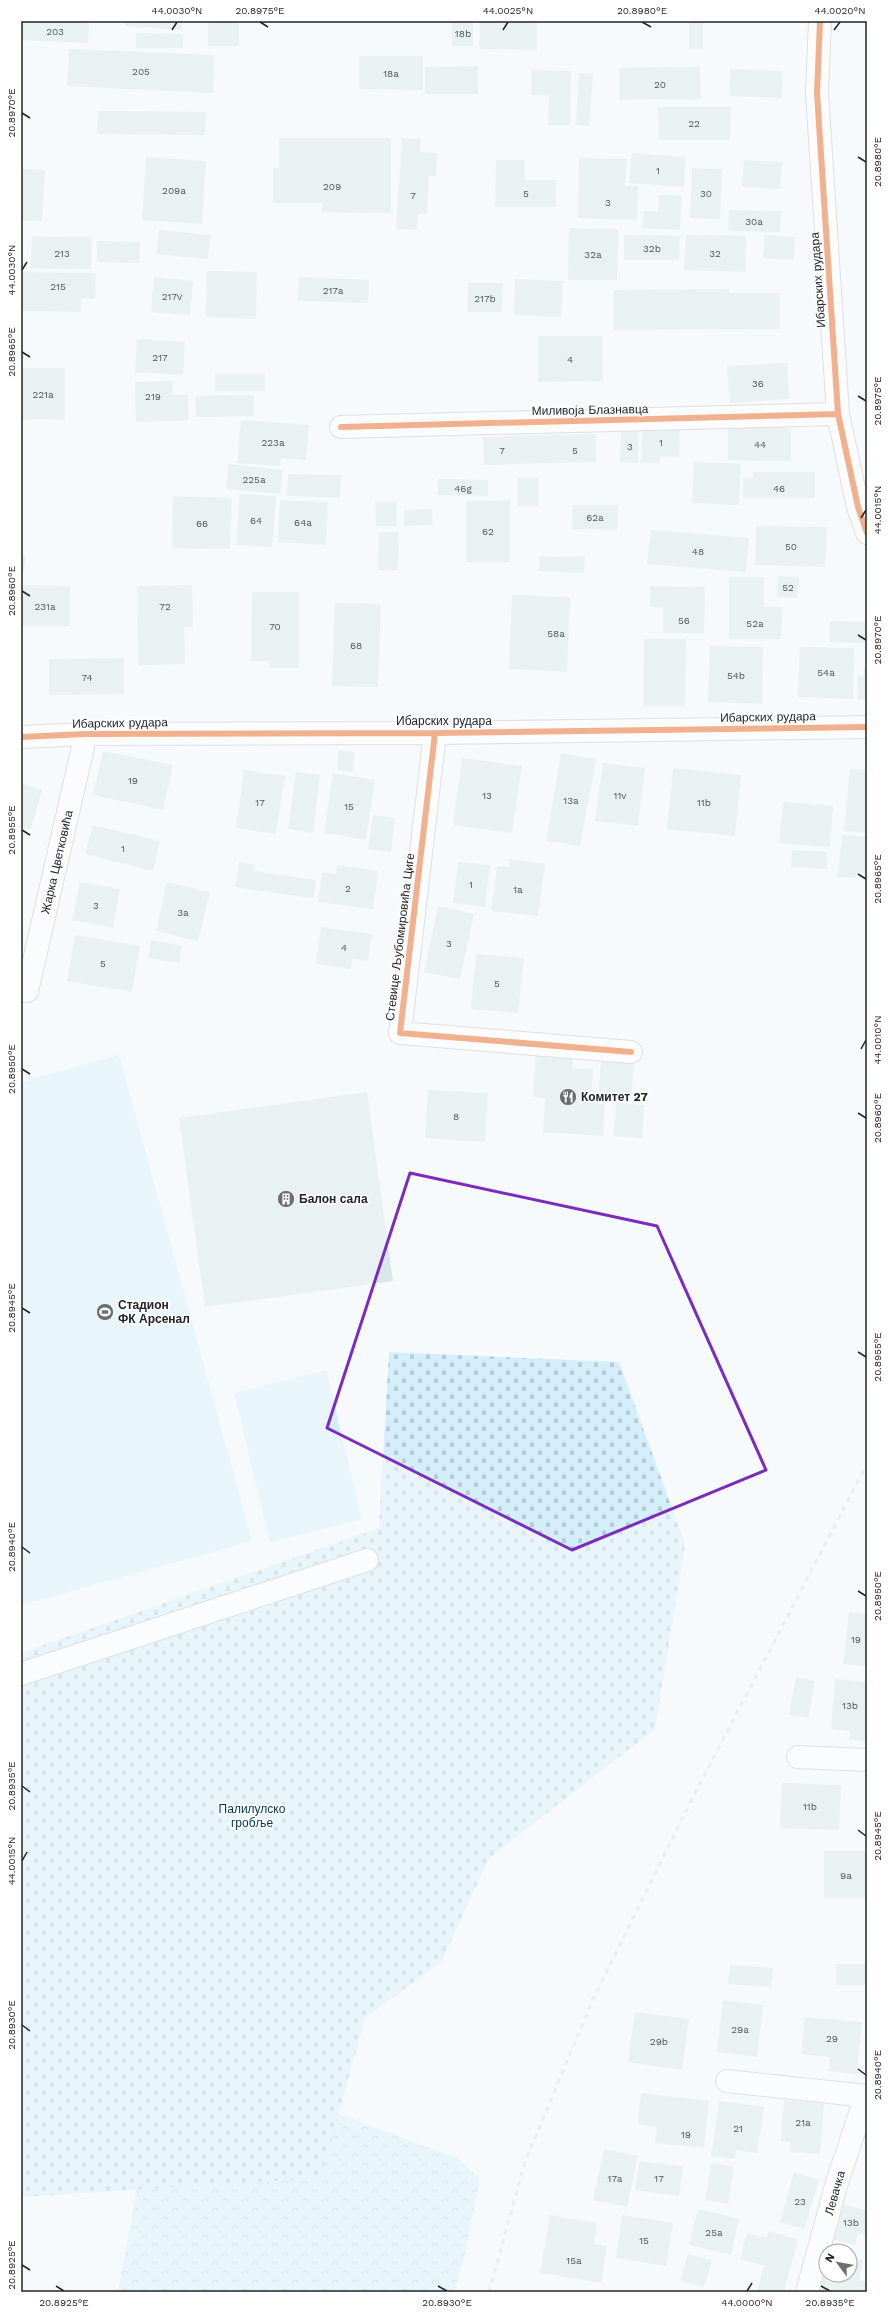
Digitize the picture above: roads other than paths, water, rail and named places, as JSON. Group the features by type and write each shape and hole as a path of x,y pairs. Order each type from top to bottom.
{"street":[{"name":"Ибарских рудара","path":"820,21 817,93 838,414 858,507 867,533"},
{"name":"Миливоја Блазнавца","path":"341,427 838,414"},
{"name":"Ибарских рудара","path":"21,737 86,734 435,733 867,727"},
{"name":"Стевице Љубомировића Циге","path":"435,733 400,1033 631,1052"},
{"name":"Жарка Цветковића","path":"27,991 86,734"},
{"path":"21,1674 367,1560"},
{"path":"798,1757 867,1760"},
{"name":"Левачка","path":"727,2081 867,2096 838,2179 807,2292"}],"railway":[{"path":"489,2292 525,2162 593,1999 691,1801 867,1464"}],"place":[{"name":"Комитет 27","path":"568,1097"},
{"name":"Балон сала","path":"286,1199"},
{"name":"Стадион ФК Арсенал","path":"105,1312"}],"park label":[{"name":"Палилулско гробље","path":"252,1816"}]}
